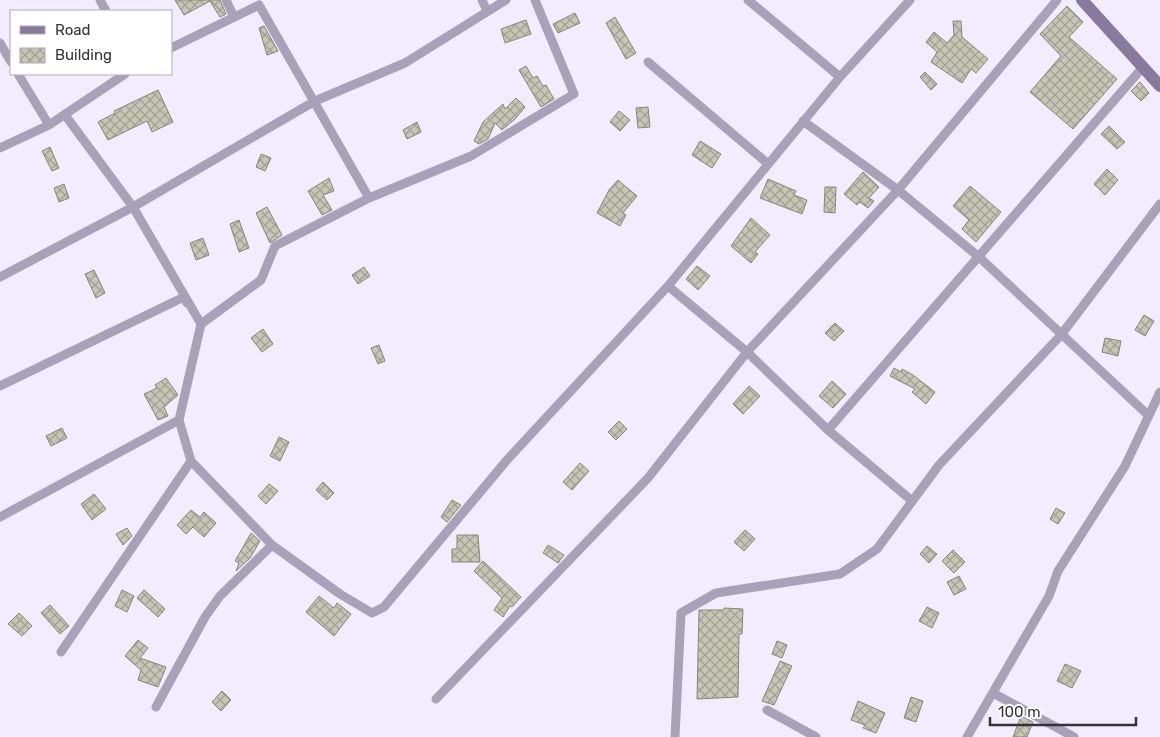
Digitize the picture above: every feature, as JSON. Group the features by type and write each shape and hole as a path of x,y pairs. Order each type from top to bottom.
{"main road":[{"path":"1082,0 1160,86"}],"street":[{"path":"226,0 234,16"},
{"path":"482,0 487,11"},
{"path":"0,277 134,207 315,101 405,63 506,0"},
{"path":"535,0 574,94 471,156 369,198 275,246 261,280 201,324 179,420 191,461 272,544 340,594 372,613 384,607 507,460 668,286 768,162 840,77 910,0"},
{"path":"748,0 840,77"},
{"path":"436,699 648,478 747,352 898,190 1056,0"},
{"path":"172,47 234,16 259,6 369,198"},
{"path":"0,43 10,60"},
{"path":"648,62 768,162"},
{"path":"828,430 1142,67"},
{"path":"19,75 49,125"},
{"path":"0,148 49,125 124,75"},
{"path":"65,115 134,207 201,324"},
{"path":"803,121 898,190 979,257 1148,415"},
{"path":"675,737 681,613 716,593 840,574 876,549 939,465 1061,335 1160,204"},
{"path":"668,286 747,352 828,430 911,500"},
{"path":"0,386 184,297 201,324"},
{"path":"967,737 1049,596 1058,571 1125,466 1160,392"},
{"path":"0,518 179,420"},
{"path":"61,652 191,461"},
{"path":"156,707 205,617 220,596 272,544"},
{"path":"993,693 1074,737"},
{"path":"767,710 816,737"}],"building":[{"path":"175,0 220,0 226,14 220,17 210,1 184,15"},
{"path":"1067,6 1083,22 1069,37 1117,79 1073,129 1030,92 1061,56 1040,34"},
{"path":"575,13 580,23 558,33 553,24"},
{"path":"615,17 636,53 626,59 606,23"},
{"path":"526,20 531,34 505,43 501,29"},
{"path":"953,21 961,21 962,37 988,59 976,73 971,69 962,83 931,62 937,52 926,42 934,32 947,43 954,35"},
{"path":"264,26 278,51 267,55 259,28"},
{"path":"526,66 533,78 537,76 543,86 546,85 554,99 541,107 519,70"},
{"path":"925,72 937,84 931,90 920,77"},
{"path":"1140,82 1149,93 1141,101 1131,91"},
{"path":"158,90 173,122 152,132 147,121 108,140 98,122 115,113 114,111"},
{"path":"516,98 525,107 515,119 502,130 495,123 488,139 479,144 474,141 483,122 503,104 505,109"},
{"path":"648,107 650,127 638,128 636,108"},
{"path":"619,111 630,120 620,131 610,122"},
{"path":"417,122 421,132 407,139 403,130"},
{"path":"1109,126 1125,142 1117,149 1101,134"},
{"path":"700,141 721,154 712,168 692,155"},
{"path":"50,147 59,168 52,171 42,151"},
{"path":"261,154 271,158 265,171 256,167"},
{"path":"1107,169 1118,180 1105,195 1094,184"},
{"path":"863,172 879,187 869,198 874,201 868,208 860,202 857,205 844,194"},
{"path":"329,178 334,191 323,195 332,210 322,215 308,191"},
{"path":"768,179 796,191 794,195 807,200 802,214 760,198"},
{"path":"618,180 637,196 623,213 626,215 620,226 597,213 609,190"},
{"path":"64,184 69,198 59,202 54,188"},
{"path":"970,186 1001,212 976,242 962,229 969,220 953,206"},
{"path":"825,187 836,187 835,213 824,212"},
{"path":"267,207 282,235 270,243 256,213"},
{"path":"751,218 770,235 755,252 758,254 751,263 731,246"},
{"path":"239,220 249,248 239,252 230,224"},
{"path":"203,238 209,255 196,260 190,243"},
{"path":"697,266 710,276 698,290 686,279"},
{"path":"364,267 370,276 358,284 352,275"},
{"path":"94,270 105,293 96,298 85,274"},
{"path":"1144,315 1154,321 1145,336 1135,330"},
{"path":"835,323 844,331 834,341 825,333"},
{"path":"263,329 273,344 262,352 251,338"},
{"path":"1105,338 1121,341 1118,356 1102,352"},
{"path":"379,345 385,361 378,364 371,348"},
{"path":"894,368 901,372 902,369 913,375 935,392 926,404 912,392 915,389 890,376"},
{"path":"166,378 178,395 164,407 168,416 158,420 144,394 157,388 155,385"},
{"path":"832,381 846,394 833,408 819,396"},
{"path":"749,386 760,396 743,414 733,404"},
{"path":"619,421 627,429 616,440 608,432"},
{"path":"62,428 67,438 51,446 46,436"},
{"path":"279,437 289,442 280,461 270,456"},
{"path":"580,463 589,471 572,490 563,482"},
{"path":"323,482 334,493 327,500 316,490"},
{"path":"269,484 278,491 266,504 258,496"},
{"path":"94,494 106,509 92,520 81,504"},
{"path":"452,500 461,505 447,522 441,517"},
{"path":"1056,508 1065,513 1058,524 1050,519"},
{"path":"191,510 200,517 204,512 216,523 204,537 193,527 186,534 177,525"},
{"path":"127,528 132,536 123,545 116,534"},
{"path":"745,530 755,539 744,551 734,542"},
{"path":"251,533 260,541 250,558 236,571 239,563 235,561"},
{"path":"457,535 478,535 480,562 452,562 452,549 457,549"},
{"path":"548,545 564,555 558,563 543,553"},
{"path":"927,546 937,554 929,563 920,554"},
{"path":"953,550 965,562 954,573 942,561"},
{"path":"483,561 521,597 512,607 510,606 503,617 494,610 502,598 474,571"},
{"path":"959,576 966,589 954,595 947,582"},
{"path":"122,590 134,596 127,612 115,606"},
{"path":"144,590 165,609 158,617 137,598"},
{"path":"319,596 334,608 337,603 351,614 334,636 306,612"},
{"path":"50,605 69,626 60,634 41,613"},
{"path":"927,607 939,613 932,628 919,621"},
{"path":"724,608 743,609 742,634 739,634 738,697 697,699 699,610 724,610"},
{"path":"19,613 32,626 22,636 8,624"},
{"path":"138,640 148,648 140,658 166,667 158,687 138,680 141,670 125,656"},
{"path":"777,641 787,645 782,658 772,654"},
{"path":"780,661 792,666 774,705 762,701"},
{"path":"1065,664 1081,671 1072,688 1057,681"},
{"path":"222,691 231,700 221,711 212,702"},
{"path":"911,697 923,701 916,722 904,718"},
{"path":"858,701 885,713 876,733 863,728 865,725 851,720"},
{"path":"1021,716 1033,722 1027,737 1013,737"}]}
